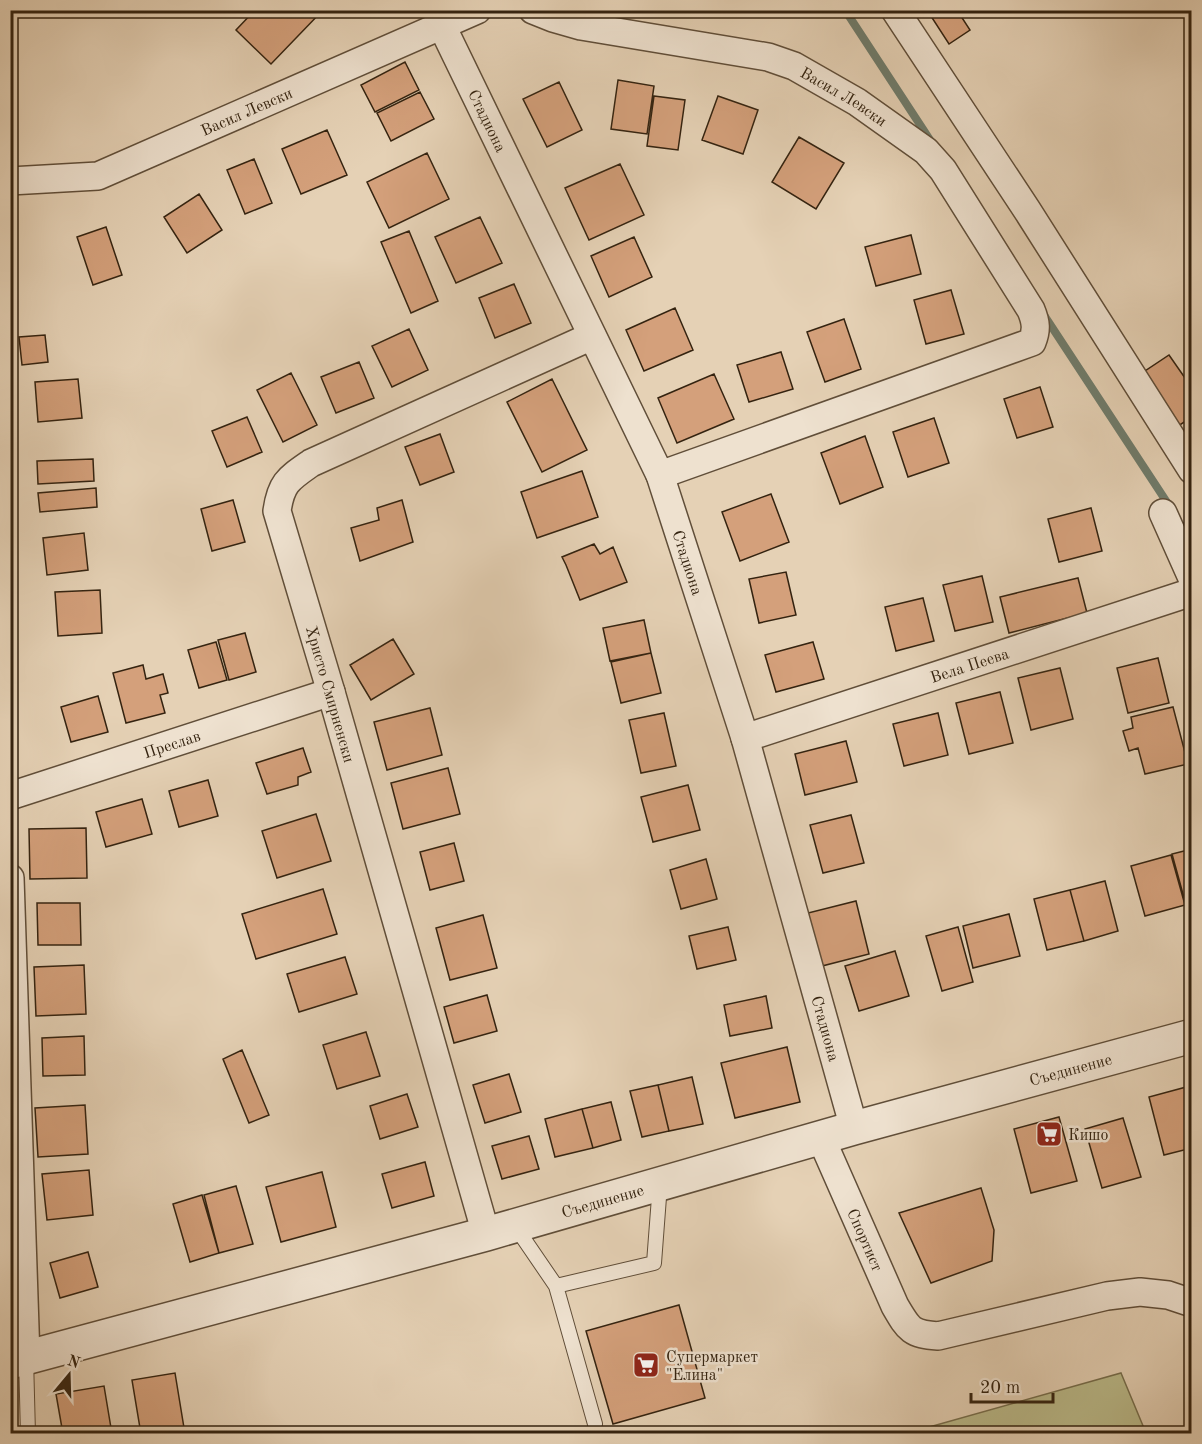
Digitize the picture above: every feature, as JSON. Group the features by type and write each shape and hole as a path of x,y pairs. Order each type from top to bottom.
{"street":[{"name":"Васил Левски","path":"10,181 98,176 477,10"},
{"name":"Васил Левски","path":"533,10 581,26 768,57 794,66 857,102 926,151 943,170 1031,310 1036,322 1032,342 660,476"},
{"path":"895,10 1027,210 1191,470"},
{"name":"Стадиона","path":"442,26 660,476 745,738 854,1128"},
{"name":"Христо Смирненски","path":"500,1230 331,692 277,512 280,493 291,477 311,463 592,336"},
{"path":"1163,513 1191,578"},
{"name":"Вела Пеева","path":"745,738 1191,592"},
{"name":"Преслав","path":"10,796 331,692"},
{"path":"10,878 18,1360"},
{"name":"Съединение","path":"18,1360 500,1230 854,1128 1191,1036"},
{"name":"Спортист","path":"821,1138 895,1306 907,1327 921,1334 938,1336 1107,1296 1140,1292 1168,1295 1191,1303"}],"lane":[{"path":"556,1286 654,1263 660,1184"},
{"path":"500,1230 556,1286 594,1424"},
{"path":"18,1360 28,1434"}],"green space":[{"path":"1121,1373 1146,1433 908,1433"}],"building":[{"path":"255,10 323,10 271,64 236,30"},
{"path":"927,10 957,10 970,30 949,44"},
{"path":"405,62 419,90 375,112 361,85"},
{"path":"618,80 654,86 647,134 611,129"},
{"path":"559,82 582,130 547,147 523,99"},
{"path":"420,92 434,119 391,141 377,113"},
{"path":"654,96 685,100 678,150 647,146"},
{"path":"718,96 758,110 743,154 702,140"},
{"path":"327,130 347,175 301,194 282,149"},
{"path":"799,137 844,163 816,209 772,182"},
{"path":"427,153 449,199 389,228 367,182"},
{"path":"254,159 272,203 245,214 227,170"},
{"path":"620,164 644,215 589,240 565,188"},
{"path":"199,194 222,230 187,253 164,217"},
{"path":"480,217 502,263 456,283 435,237"},
{"path":"106,227 122,275 93,285 77,237"},
{"path":"409,231 438,301 411,313 381,242"},
{"path":"911,235 921,274 876,286 865,247"},
{"path":"634,237 652,277 609,297 591,256"},
{"path":"514,284 531,323 495,338 479,298"},
{"path":"951,290 964,334 926,344 914,300"},
{"path":"675,308 693,350 644,371 626,330"},
{"path":"844,319 861,369 825,382 807,332"},
{"path":"409,329 428,370 392,387 372,346"},
{"path":"45,335 48,362 22,365 19,337"},
{"path":"781,352 793,389 749,402 737,365"},
{"path":"1169,355 1192,388 1192,417 1172,430 1136,377"},
{"path":"359,362 374,398 336,413 321,377"},
{"path":"291,373 317,425 283,442 257,390"},
{"path":"714,374 734,419 677,443 658,398"},
{"path":"78,379 82,418 38,422 35,382"},
{"path":"552,379 587,450 542,472 507,402"},
{"path":"1040,387 1053,427 1017,438 1004,399"},
{"path":"247,417 262,452 227,467 212,431"},
{"path":"934,418 949,463 908,477 893,432"},
{"path":"440,434 454,472 420,485 405,447"},
{"path":"865,436 883,487 840,504 821,453"},
{"path":"93,459 94,481 38,484 37,461"},
{"path":"582,471 598,517 537,538 521,492"},
{"path":"96,488 97,507 40,512 38,493"},
{"path":"771,494 789,542 740,561 722,512"},
{"path":"233,500 245,542 212,551 201,509"},
{"path":"402,500 413,542 360,561 351,528 379,520 377,508"},
{"path":"1091,508 1102,551 1059,562 1048,519"},
{"path":"84,533 88,570 47,575 43,538"},
{"path":"594,544 600,554 613,547 627,582 580,600 562,557"},
{"path":"786,572 796,615 759,623 749,579"},
{"path":"982,576 993,622 955,631 943,585"},
{"path":"1078,578 1087,613 1009,633 1000,597"},
{"path":"100,590 102,633 58,636 55,592"},
{"path":"923,598 934,641 896,651 885,607"},
{"path":"644,620 651,653 610,661 603,628"},
{"path":"245,633 256,672 229,680 218,640"},
{"path":"393,639 414,674 371,700 350,665"},
{"path":"216,642 227,680 199,688 188,650"},
{"path":"813,642 824,679 776,692 765,655"},
{"path":"651,653 661,693 621,703 611,662"},
{"path":"1158,658 1169,703 1128,713 1117,668"},
{"path":"143,665 146,679 163,674 168,693 160,695 165,713 126,723 113,673"},
{"path":"1060,668 1073,719 1031,730 1018,678"},
{"path":"1000,692 1013,743 969,754 956,703"},
{"path":"98,696 108,732 71,742 61,707"},
{"path":"1173,707 1188,764 1145,774 1138,748 1129,751 1123,731 1133,728 1131,717"},
{"path":"430,708 442,755 387,770 374,722"},
{"path":"664,713 676,766 641,773 629,720"},
{"path":"938,713 948,755 904,766 893,724"},
{"path":"846,741 857,782 805,795 795,754"},
{"path":"303,748 311,772 298,777 298,785 267,794 256,763"},
{"path":"448,768 460,814 403,829 391,783"},
{"path":"208,780 218,816 179,827 169,791"},
{"path":"688,785 700,830 653,842 641,797"},
{"path":"142,799 152,834 106,847 96,812"},
{"path":"316,814 331,861 277,878 262,831"},
{"path":"851,815 864,863 823,873 810,825"},
{"path":"86,828 87,878 30,879 29,829"},
{"path":"454,843 464,881 430,890 420,852"},
{"path":"1192,849 1192,903 1186,905 1172,854"},
{"path":"1171,855 1185,905 1145,916 1131,866"},
{"path":"706,859 717,899 681,909 670,870"},
{"path":"1105,881 1118,931 1084,941 1070,890"},
{"path":"323,889 337,934 256,959 242,914"},
{"path":"1070,890 1084,941 1047,950 1034,899"},
{"path":"856,901 869,954 822,966 808,913"},
{"path":"37,903 80,903 81,945 38,945"},
{"path":"1009,914 1020,956 973,968 963,926"},
{"path":"483,915 497,968 450,980 436,928"},
{"path":"728,927 736,960 697,969 689,936"},
{"path":"958,927 973,982 942,991 926,936"},
{"path":"895,951 909,996 859,1011 845,966"},
{"path":"345,957 357,994 299,1012 287,974"},
{"path":"84,965 86,1014 36,1016 34,967"},
{"path":"487,995 497,1031 454,1043 444,1007"},
{"path":"766,996 772,1028 730,1036 724,1005"},
{"path":"366,1032 380,1076 337,1089 323,1045"},
{"path":"84,1036 85,1075 43,1076 42,1038"},
{"path":"787,1047 800,1102 735,1118 721,1063"},
{"path":"242,1050 269,1115 249,1123 223,1059"},
{"path":"509,1074 521,1112 485,1123 473,1085"},
{"path":"692,1077 703,1124 669,1131 658,1085"},
{"path":"658,1085 669,1131 642,1137 630,1091"},
{"path":"1190,1086 1192,1091 1192,1148 1164,1155 1149,1097"},
{"path":"407,1094 418,1127 380,1139 370,1106"},
{"path":"611,1102 621,1140 593,1148 582,1109"},
{"path":"85,1105 88,1154 38,1157 35,1108"},
{"path":"582,1109 593,1148 555,1157 545,1119"},
{"path":"1059,1117 1077,1181 1031,1193 1014,1129"},
{"path":"1123,1118 1141,1177 1102,1188 1085,1129"},
{"path":"529,1136 539,1169 502,1179 492,1146"},
{"path":"425,1162 434,1196 392,1208 382,1174"},
{"path":"89,1170 93,1215 47,1220 42,1174"},
{"path":"322,1172 336,1227 281,1242 266,1187"},
{"path":"236,1186 253,1244 219,1253 204,1195"},
{"path":"981,1188 994,1230 992,1261 931,1283 899,1213"},
{"path":"202,1195 219,1253 190,1262 173,1204"},
{"path":"88,1252 98,1287 60,1298 50,1263"},
{"name":"Супермаркет \"Елина\"","path":"679,1305 705,1398 613,1424 586,1331"},
{"path":"175,1373 185,1434 141,1434 132,1380"},
{"path":"104,1386 112,1434 63,1434 56,1394"}],"waterway":[{"path":"845,10 932,143"},
{"path":"1042,312 1170,507"},
{"path":"1182,526 1192,541"}],"place":[{"name":"Кишо","path":"1049,1134"},
{"name":"Супермаркет \"Елина\"","path":"646,1365"}]}
